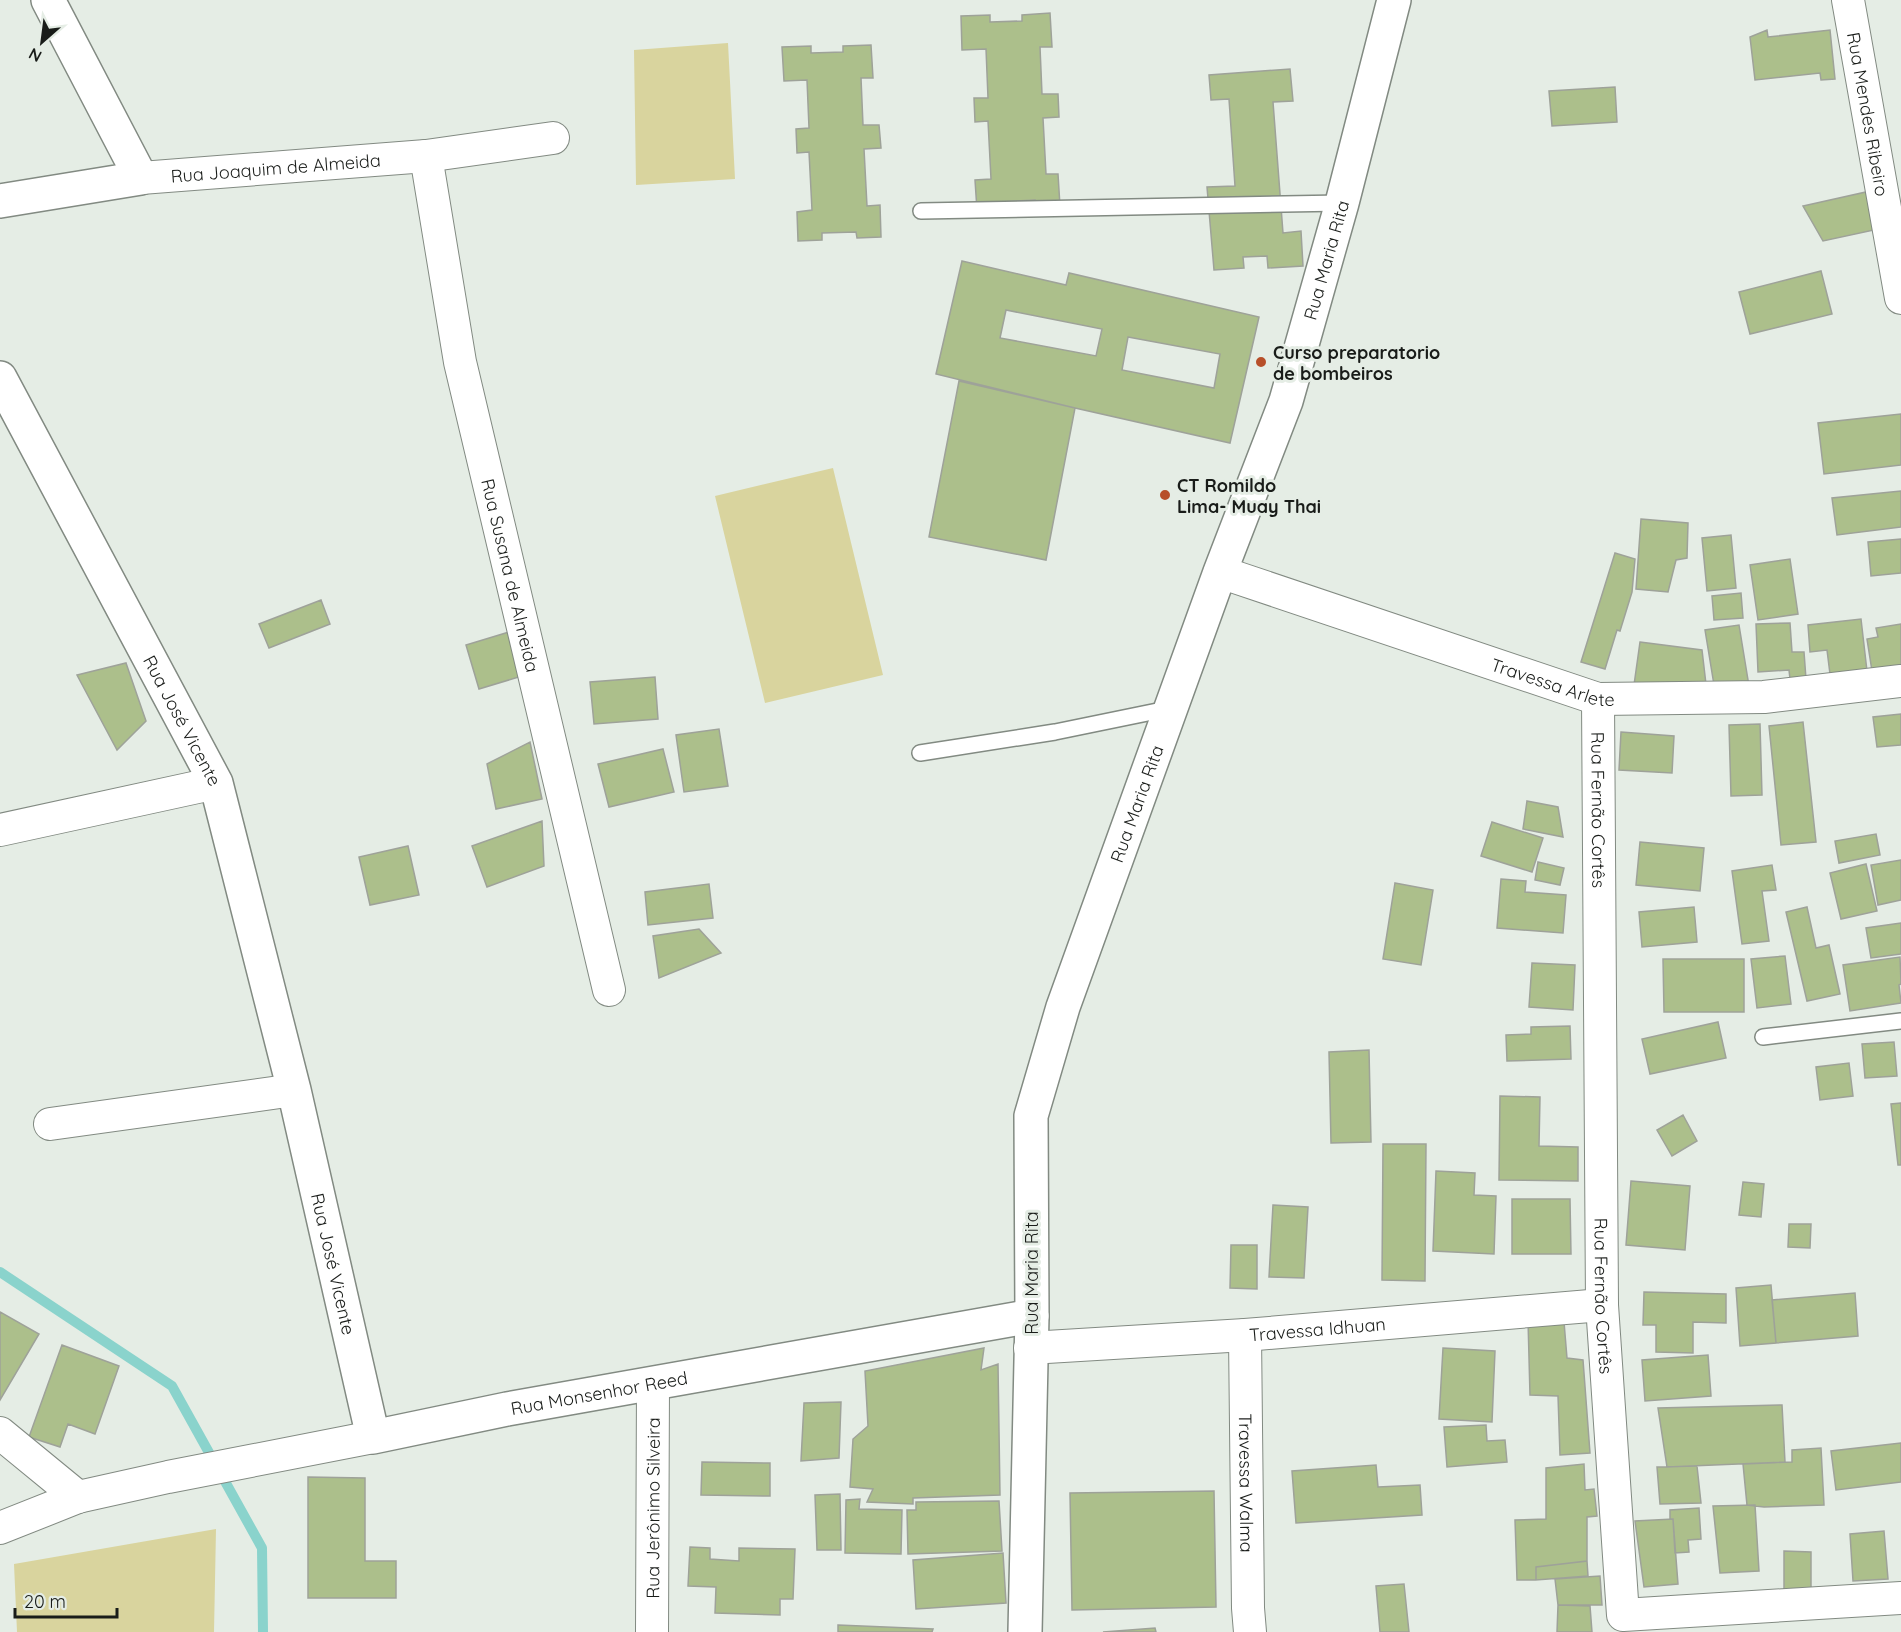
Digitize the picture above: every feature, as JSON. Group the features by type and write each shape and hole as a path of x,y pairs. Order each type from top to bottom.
{"street":[{"path":"48,0 141,178"},
{"name":"Rua Maria Rita","path":"1025,1632 1031,1332 1031,1116 1063,1007 1220,572 1286,402 1342,203 1394,0"},
{"name":"Rua Mendes Ribeiro","path":"1848,0 1890,173 1901,298"},
{"name":"Rua Joaquim de Almeida","path":"0,201 141,178 426,156 552,138"},
{"name":"Rua Susana de Almeida","path":"426,156 460,362 609,990"},
{"name":"Rua José Vicente","path":"0,378 216,783 294,1090 373,1437"},
{"name":"Travessa Arlete","path":"1220,572 1598,699 1764,697 1901,681"},
{"name":"Rua Fernão Cortês","path":"1598,699 1602,1305 1624,1623 1901,1598"},
{"path":"0,830 216,783"},
{"path":"50,1124 294,1090"},
{"name":"Travessa Idhuan","path":"1031,1332 1245,1335 1602,1305"},
{"name":"Rua Monsenhor Reed","path":"0,1528 78,1497 507,1409 653,1384 1031,1332"},
{"name":"Travessa Walma","path":"1245,1335 1250,1632"},
{"name":"Rua Jerônimo Silveira","path":"652,1632 653,1384"},
{"path":"0,1433 78,1497"}],"lane":[{"path":"921,211 1342,203"},
{"path":"920,753 1055,732 1172,708"},
{"path":"1763,1037 1901,1021"}],"shaded area":[{"path":"728,43 735,179 636,185 634,50"},
{"path":"833,468 883,675 765,703 715,496"},
{"path":"216,1529 214,1632 17,1632 14,1564"}],"building":[{"path":"1050,13 1052,47 1040,47 1042,94 1058,94 1059,117 1043,118 1046,174 1058,174 1060,206 1035,207 1035,200 1000,202 1001,209 977,210 975,180 991,179 988,121 975,122 974,98 988,98 986,49 962,50 961,16 990,15 990,22 1022,21 1022,15"},
{"path":"1767,30 1768,37 1830,30 1835,79 1821,80 1820,73 1755,80 1750,37"},
{"path":"871,45 873,78 861,78 863,125 879,125 881,148 864,149 867,206 880,205 881,237 857,238 856,232 822,233 822,240 798,241 797,212 812,210 809,152 797,153 796,129 809,128 807,80 784,81 782,47 811,46 811,53 843,52 843,46"},
{"path":"1290,69 1293,101 1273,102 1283,233 1301,231 1303,266 1268,268 1267,256 1243,257 1244,268 1214,270 1207,187 1235,186 1229,99 1211,100 1209,75"},
{"path":"1615,87 1617,122 1552,126 1549,91"},
{"path":"1866,192 1874,230 1823,241 1803,206"},
{"path":"962,261 1066,285 1069,273 1259,317 1230,443 936,374","holes":["1006,310 1102,329 1096,356 1000,338","1128,337 1220,354 1214,388 1122,370"]},
{"path":"1821,271 1832,314 1750,334 1739,292"},
{"path":"959,381 1075,408 1046,560 929,537"},
{"path":"1901,414 1901,465 1824,474 1818,423"},
{"path":"1901,491 1901,527 1837,535 1832,498"},
{"path":"1641,519 1688,523 1687,558 1676,560 1668,592 1636,589"},
{"path":"1731,535 1736,588 1707,591 1702,538"},
{"path":"1901,539 1901,573 1871,576 1868,542"},
{"path":"1615,553 1635,559 1632,592 1605,669 1581,662"},
{"path":"1790,559 1798,614 1758,620 1750,565"},
{"path":"1741,593 1743,618 1714,620 1712,596"},
{"path":"321,600 330,624 269,648 259,624"},
{"path":"1861,619 1867,671 1830,674 1827,650 1810,652 1808,625"},
{"path":"1790,623 1792,652 1804,652 1806,679 1790,679 1789,670 1758,672 1756,624"},
{"path":"1901,624 1901,667 1872,671 1867,639 1878,637 1876,628"},
{"path":"1739,625 1749,686 1715,691 1705,630"},
{"path":"509,632 522,676 479,689 466,645"},
{"path":"1640,642 1702,650 1707,693 1634,685"},
{"path":"126,663 146,721 117,750 77,675"},
{"path":"655,677 658,719 594,724 590,682"},
{"path":"1901,714 1901,745 1877,747 1873,717"},
{"path":"1803,722 1816,842 1781,845 1769,726"},
{"path":"1760,724 1762,795 1731,796 1729,725"},
{"path":"719,729 728,786 684,792 676,735"},
{"path":"1621,732 1674,736 1672,773 1619,770"},
{"path":"530,742 542,799 496,809 487,764"},
{"path":"663,749 674,792 609,807 598,764"},
{"path":"1527,801 1558,807 1563,837 1523,829"},
{"path":"542,821 544,866 487,887 472,846"},
{"path":"1492,822 1543,838 1532,872 1481,856"},
{"path":"1876,834 1880,855 1839,863 1835,841"},
{"path":"1640,842 1704,848 1700,891 1636,885"},
{"path":"408,846 419,895 370,905 359,857"},
{"path":"1901,860 1901,900 1878,905 1871,865"},
{"path":"1538,862 1564,868 1560,885 1535,880"},
{"path":"1866,864 1877,911 1841,919 1830,873"},
{"path":"1772,865 1776,890 1762,891 1769,941 1742,944 1732,871"},
{"path":"1501,879 1526,881 1525,892 1566,895 1563,933 1497,928"},
{"path":"1395,883 1433,890 1421,965 1383,959"},
{"path":"709,884 713,918 648,925 645,892"},
{"path":"1694,907 1697,942 1642,947 1639,912"},
{"path":"1807,907 1816,948 1829,945 1840,994 1807,1001 1786,912"},
{"path":"1901,923 1901,954 1871,958 1866,928"},
{"path":"699,929 721,953 659,978 653,936"},
{"path":"1785,956 1791,1004 1757,1008 1751,959"},
{"path":"1900,957 1901,1003 1850,1011 1843,965"},
{"path":"1663,959 1744,959 1744,1012 1664,1012"},
{"path":"1532,963 1575,965 1573,1010 1529,1007"},
{"path":"1718,1022 1726,1058 1650,1074 1642,1039"},
{"path":"1570,1026 1571,1059 1507,1061 1506,1035 1531,1034 1531,1027"},
{"path":"1894,1042 1897,1076 1865,1078 1862,1044"},
{"path":"1369,1050 1371,1142 1331,1143 1329,1052"},
{"path":"1849,1063 1853,1096 1820,1100 1816,1067"},
{"path":"1500,1096 1540,1097 1539,1146 1578,1147 1578,1181 1499,1180"},
{"path":"1901,1103 1901,1165 1898,1165 1891,1104"},
{"path":"1683,1115 1697,1141 1672,1156 1657,1130"},
{"path":"1383,1144 1426,1144 1425,1281 1382,1280"},
{"path":"1436,1171 1475,1173 1474,1195 1496,1196 1494,1254 1433,1251"},
{"path":"1631,1181 1690,1186 1685,1250 1626,1245"},
{"path":"1743,1182 1764,1184 1761,1217 1739,1215"},
{"path":"1512,1199 1570,1199 1571,1254 1512,1254"},
{"path":"1273,1205 1308,1207 1304,1278 1269,1277"},
{"path":"1789,1224 1811,1224 1810,1248 1788,1247"},
{"path":"1231,1245 1257,1245 1257,1289 1230,1288"},
{"path":"1771,1285 1776,1343 1740,1346 1736,1288"},
{"path":"1644,1292 1726,1294 1726,1323 1693,1322 1693,1353 1656,1352 1656,1325 1643,1325"},
{"path":"1855,1293 1858,1336 1776,1343 1772,1300"},
{"path":"0,1312 39,1334 0,1400"},
{"path":"1528,1320 1564,1322 1567,1358 1583,1360 1590,1453 1560,1455 1558,1396 1530,1395"},
{"path":"62,1345 119,1366 95,1434 68,1424 60,1447 29,1437"},
{"path":"984,1348 981,1370 998,1364 1000,1495 913,1498 913,1504 867,1502 873,1489 850,1487 853,1439 868,1426 865,1371"},
{"path":"1443,1348 1495,1351 1492,1422 1439,1419"},
{"path":"1708,1355 1711,1396 1645,1401 1642,1360"},
{"path":"841,1402 839,1458 801,1461 804,1403"},
{"path":"1782,1405 1785,1462 1667,1467 1658,1408"},
{"path":"1486,1425 1487,1441 1505,1440 1507,1462 1447,1467 1444,1427"},
{"path":"1901,1443 1901,1482 1836,1490 1831,1451"},
{"path":"1821,1448 1824,1505 1764,1507 1747,1505 1743,1464 1792,1462 1792,1450"},
{"path":"702,1462 770,1463 770,1496 701,1495"},
{"path":"1584,1464 1585,1490 1594,1489 1597,1516 1587,1517 1587,1561 1536,1567 1536,1580 1517,1580 1515,1520 1546,1519 1546,1468"},
{"path":"1376,1465 1378,1487 1420,1485 1422,1515 1296,1523 1292,1471"},
{"path":"1697,1466 1701,1503 1660,1504 1657,1467"},
{"path":"308,1477 365,1478 365,1561 396,1561 396,1598 308,1598"},
{"path":"1214,1491 1216,1607 1072,1610 1070,1493"},
{"path":"840,1494 841,1550 817,1550 815,1495"},
{"path":"860,1499 859,1509 902,1510 901,1554 845,1553 846,1500"},
{"path":"999,1501 1002,1551 908,1554 907,1510 916,1510 916,1502"},
{"path":"1755,1505 1759,1571 1720,1573 1713,1506"},
{"path":"1699,1508 1701,1539 1688,1540 1689,1552 1675,1553 1673,1519 1670,1519 1670,1510"},
{"path":"1673,1519 1678,1584 1644,1587 1635,1521"},
{"path":"1884,1531 1888,1579 1853,1581 1850,1534"},
{"path":"690,1547 710,1548 710,1559 739,1561 739,1548 795,1549 793,1599 780,1599 780,1615 715,1613 716,1587 688,1586"},
{"path":"1784,1551 1811,1552 1811,1597 1784,1596"},
{"path":"1003,1553 1006,1603 916,1609 913,1560"},
{"path":"1587,1561 1588,1576 1536,1580 1536,1567"},
{"path":"1600,1576 1602,1605 1558,1605 1555,1579"},
{"path":"1404,1584 1409,1632 1380,1632 1376,1586"},
{"path":"1558,1605 1590,1606 1592,1632 1557,1632"},
{"path":"838,1625 933,1629 932,1632 838,1632"},
{"path":"1155,1628 1156,1632 1103,1632"}],"waterway":[{"path":"0,1272 172,1386 262,1548 263,1632"}],"place":[{"name":"Curso preparatorio de bombeiros","path":"1261,362"},
{"name":"CT Romildo Lima- Muay Thai","path":"1165,495"}]}
